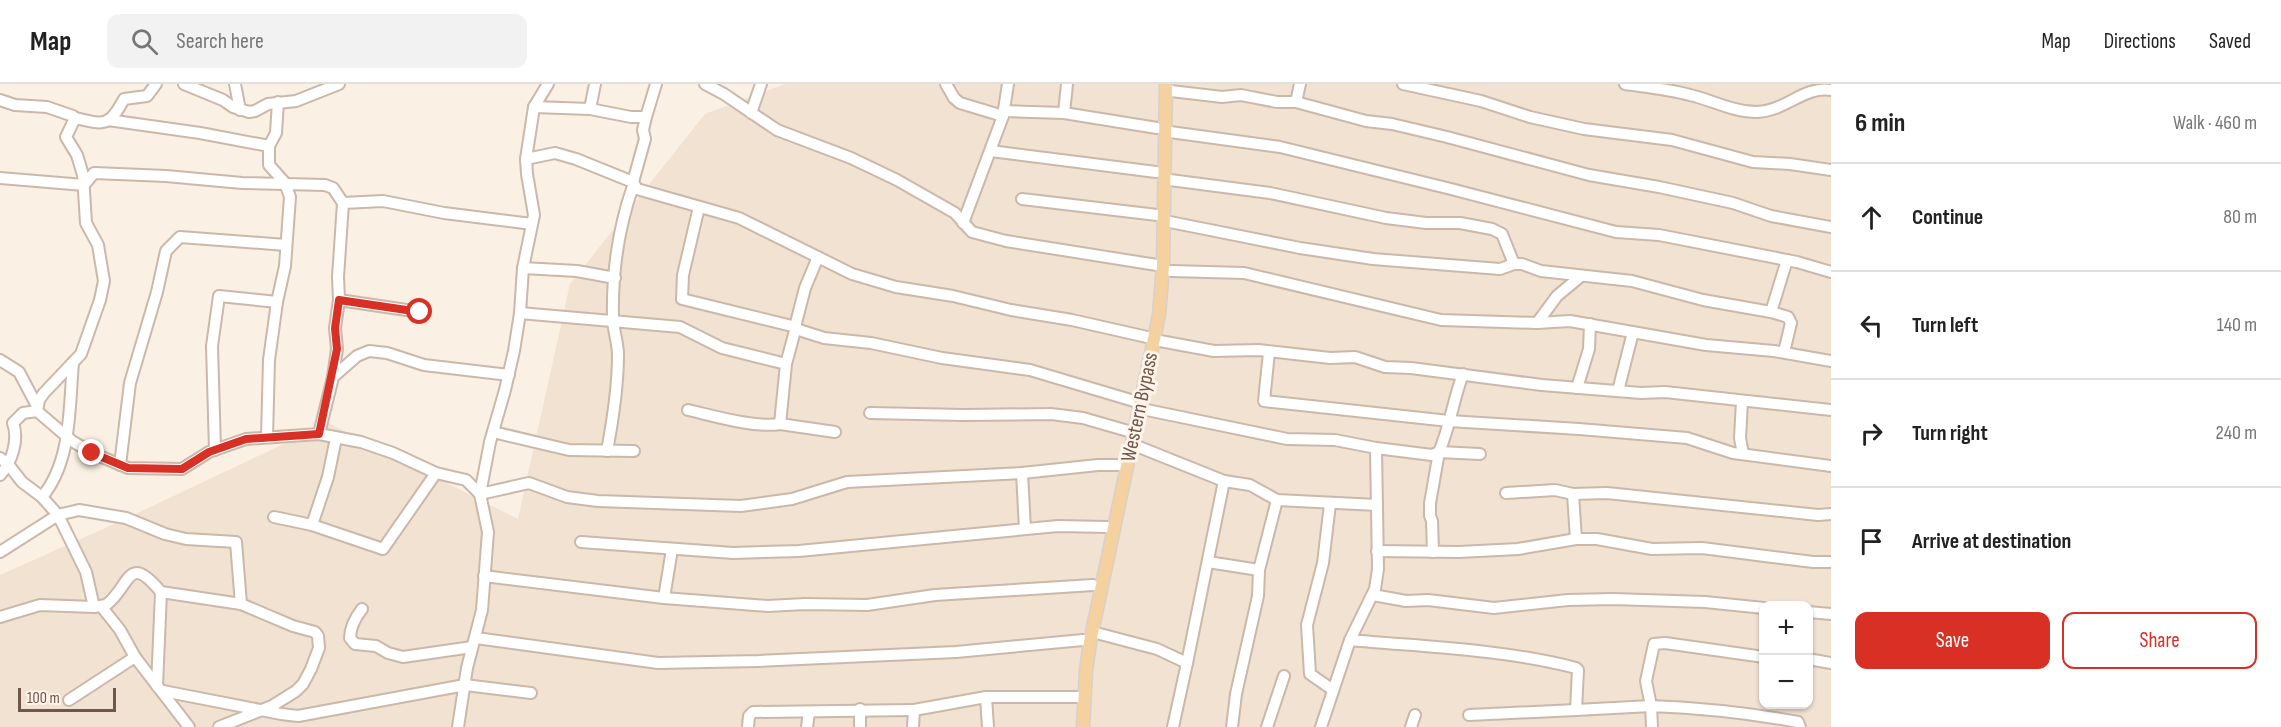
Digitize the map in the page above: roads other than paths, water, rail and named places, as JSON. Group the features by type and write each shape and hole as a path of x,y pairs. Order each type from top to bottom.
{"main road":[{"name":"Western Bypass","path":"1083,727 1086,671 1092,630 1158,315 1163,243 1168,88"}],"street":[{"path":"108,120 117,115 124,99 147,96 156,84"},
{"path":"184,84 223,100 240,110 255,111 268,104 296,101 339,84"},
{"path":"235,84 240,110"},
{"path":"458,727 482,609 488,532 480,494 493,432 509,375 520,313 523,268 532,224 534,207 529,194 526,159 534,107 548,84"},
{"path":"590,109 595,84"},
{"path":"607,451 616,403 617,334 613,321 617,241 645,139 643,130 656,84"},
{"path":"705,84 724,94 777,130 851,158 897,180 954,213 972,232 1006,241 1157,265"},
{"path":"752,113 761,84"},
{"path":"963,224 991,151 1003,113 1008,84"},
{"path":"1064,113 1067,84"},
{"path":"1296,102 1300,84"},
{"path":"1403,84 1481,101 1530,117 1584,129 1672,140 1753,162 1831,170"},
{"path":"1625,84 1689,94 1742,111 1760,112 1780,108 1815,90 1831,90"},
{"path":"948,85 954,98 960,103 1003,113 1064,113 1157,128"},
{"path":"1168,88 1222,97 1241,95 1277,102 1296,102 1366,121 1392,124 1458,140 1589,175 1659,187 1733,203 1771,216 1831,227"},
{"path":"0,100 15,105 47,107 70,114 75,118 97,122 108,120 200,133 269,146"},
{"path":"267,437 270,360 277,302 285,266 290,196 285,183 270,165 269,146 276,133 278,102"},
{"path":"534,107 590,109 631,117 646,117"},
{"path":"0,475 17,434 13,423 23,413 37,408 44,393 74,363 85,346 104,281 98,245 86,223 84,185 77,155 66,137 75,118"},
{"path":"1170,132 1280,147 1616,232 1659,235 1786,260 1831,272"},
{"path":"991,151 1156,172"},
{"path":"526,159 555,153 576,159 633,184 637,189 739,218 852,274 896,287 953,296 1147,338"},
{"path":"84,185 94,173 166,176 187,180 242,183 325,185 333,188 343,203 338,277 339,300 335,328 337,349 333,377 319,434"},
{"path":"0,178 84,185"},
{"path":"1170,180 1270,193 1386,218 1426,223 1460,223 1498,230 1502,234 1514,264"},
{"path":"1022,199 1157,215"},
{"path":"343,203 383,201 444,213 532,224"},
{"path":"699,207 683,275 682,299 796,327 824,338 871,343 942,358 1030,370 1134,401"},
{"path":"1170,222 1300,248 1373,259 1500,269 1522,264 1541,271 1632,281 1733,307 1771,312 1790,320 1784,352"},
{"path":"120,465 130,383 157,292 166,251 171,244 180,237 286,245"},
{"path":"780,424 786,364 805,288 818,257"},
{"path":"1771,312 1786,260"},
{"path":"523,268 577,271 615,278"},
{"path":"1171,271 1192,270 1255,275 1441,320 1537,323 1570,321 1706,345 1784,352 1831,360"},
{"path":"1537,323 1557,296 1581,276"},
{"path":"215,450 212,346 216,301 221,294 277,302"},
{"path":"339,300 420,312"},
{"path":"520,313 680,327 722,348 786,364"},
{"path":"1577,388 1589,349 1590,324"},
{"path":"1618,391 1633,332"},
{"path":"1160,341 1214,351 1259,350 1330,358 1355,357 1384,367 1411,368 1577,388 1665,392 1831,410"},
{"path":"337,349 362,354"},
{"path":"333,377 369,351 387,353 424,366 509,375"},
{"path":"1269,352 1264,401 1449,421 1687,438 1723,451 1831,466"},
{"path":"0,360 19,372 37,408 67,437 92,453 120,465 135,469 182,469 215,450 246,439 319,434 361,442 393,453 436,473 466,480 480,494"},
{"path":"42,497 51,486 66,447 74,363"},
{"path":"1433,552 1430,503 1439,452 1462,374"},
{"path":"1742,401 1740,438 1743,454"},
{"path":"688,410 740,421 835,432"},
{"path":"1147,410 1287,439 1335,440 1432,455 1439,452 1480,454"},
{"path":"870,413 1051,414 1083,417 1128,431"},
{"path":"493,432 569,450 633,451"},
{"path":"312,525 328,477 336,438"},
{"path":"1138,447 1224,481 1250,485 1277,500 1377,506"},
{"path":"1321,727 1350,640 1362,611 1373,595 1377,569 1376,448"},
{"path":"4,461 22,482 42,497 58,515 86,572 97,606 120,630 135,657 189,727"},
{"path":"480,494 529,483 578,499 741,506 792,499 847,482 1022,473 1098,465 1121,465"},
{"path":"274,517 312,525 383,549 436,473"},
{"path":"1022,473 1025,529"},
{"path":"1173,727 1224,481"},
{"path":"1506,493 1555,490 1573,494 1607,493 1818,515 1831,514"},
{"path":"1573,494 1576,539"},
{"path":"1232,727 1236,694 1258,596 1259,570 1277,500"},
{"path":"1330,504 1323,563 1307,625 1310,674 1333,690"},
{"path":"0,552 58,515 79,510 126,518 165,534 186,539 236,542 241,604"},
{"path":"581,542 733,553 799,551 1058,526 1107,527"},
{"path":"1377,551 1518,549 1576,539 1597,539 1652,549 1686,547 1831,562"},
{"path":"664,598 672,549"},
{"path":"1208,562 1259,570"},
{"path":"0,617 40,605 97,606 110,602 129,576 143,573 161,592 160,688"},
{"path":"484,576 664,598 768,606 867,605 935,595 1093,585"},
{"path":"161,592 241,604 293,626 315,632 318,636 318,651 303,684 289,696 264,710 219,727"},
{"path":"1373,595 1406,601 1428,600 1494,608 1568,600 1613,599 1705,602 1759,607"},
{"path":"362,609 350,630 350,638 355,644 376,646 388,653 403,657 474,642 658,663 759,662 948,652 1083,640"},
{"path":"1813,612 1831,614"},
{"path":"1100,633 1157,649 1187,663"},
{"path":"1350,640 1463,650 1557,663 1576,668 1578,670 1576,710"},
{"path":"1652,727 1646,681 1654,644 1665,643 1759,656"},
{"path":"69,699 135,657"},
{"path":"1813,660 1831,663"},
{"path":"1268,727 1284,676"},
{"path":"160,688 281,714 308,715 465,685 531,693"},
{"path":"748,727 750,713 914,710 986,697 1078,697"},
{"path":"986,697 988,727"},
{"path":"1469,715 1651,706 1692,708 1776,718 1798,722 1800,727"},
{"path":"860,727 861,710"},
{"path":"913,727 914,710"},
{"path":"807,727 809,712"},
{"path":"1499,727 1500,714"},
{"path":"1411,727 1415,715"}]}
